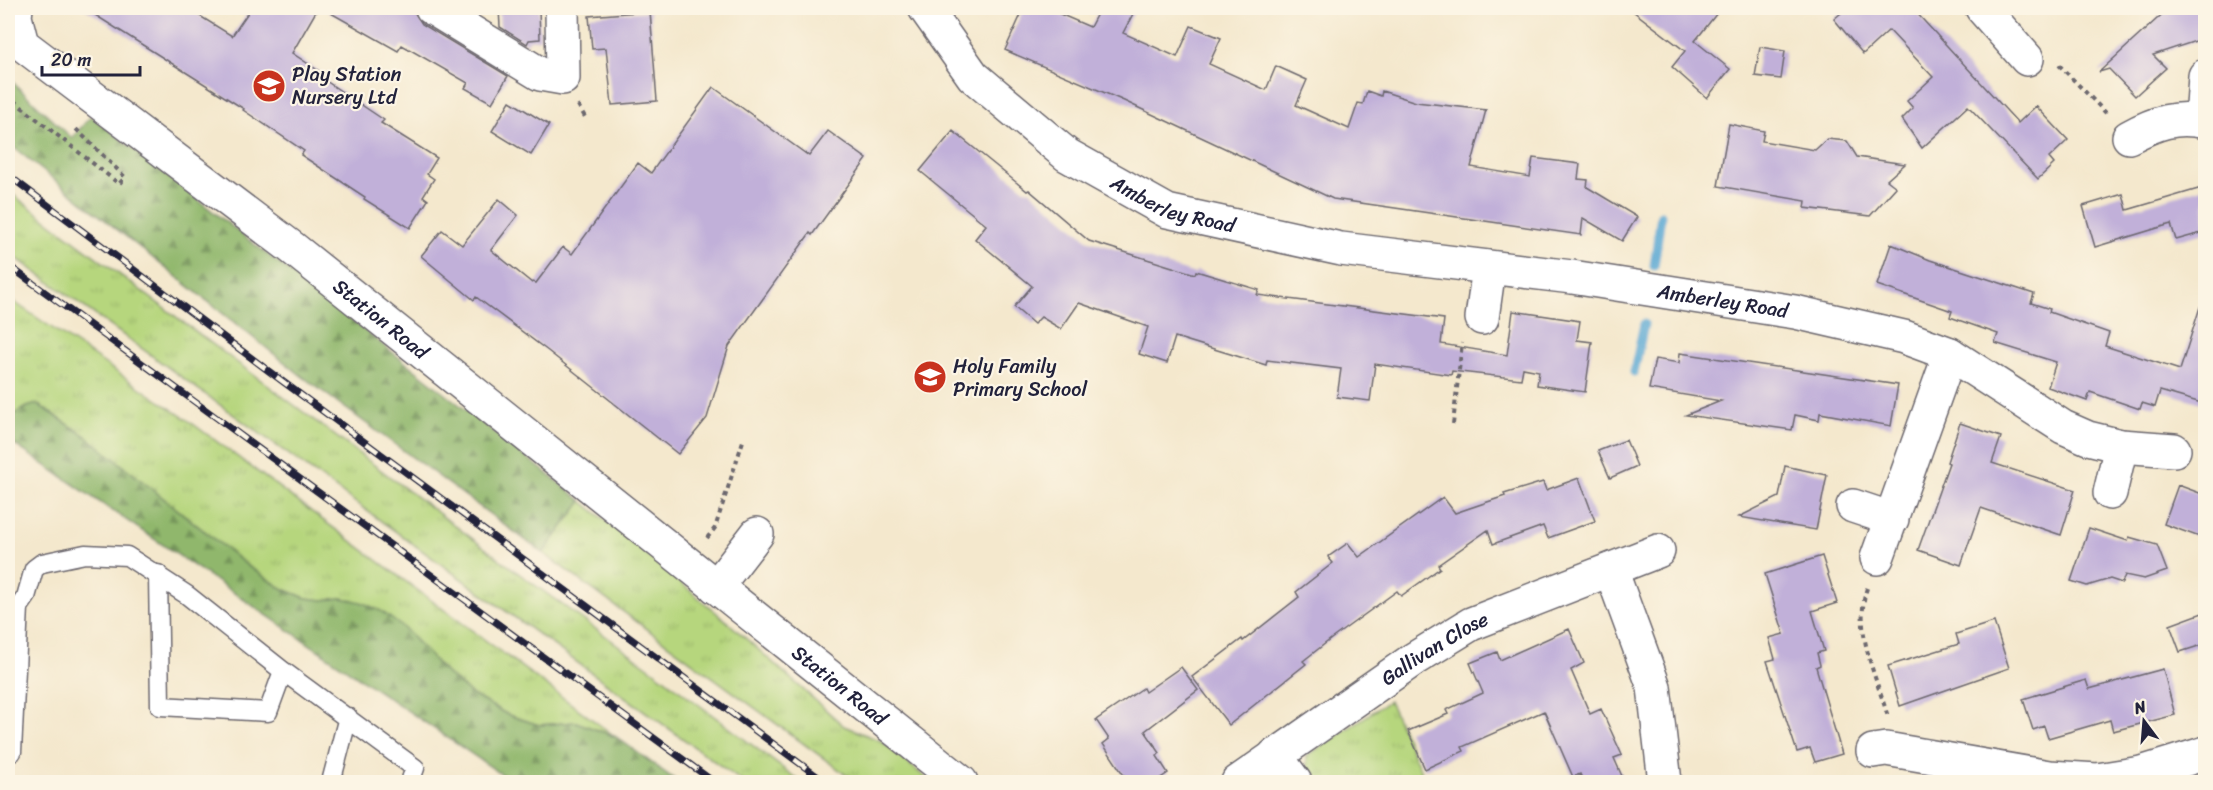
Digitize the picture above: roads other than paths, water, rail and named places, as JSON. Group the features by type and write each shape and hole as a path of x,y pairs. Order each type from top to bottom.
{"street":[{"name":"Station Road","path":"16,8 15,17 22,44 39,58 725,576 961,783"},
{"path":"432,8 540,74 563,78 562,8"},
{"name":"Amberley Road","path":"925,8 973,76 1067,155 1167,211 1341,249 1572,277 1795,312 1904,337 1950,354 2063,427 2088,438 2121,446 2174,450"},
{"path":"1982,8 2027,59"},
{"path":"2129,137 2151,125 2174,119 2204,122 2205,76"},
{"path":"1482,318 1489,268"},
{"path":"1877,558 1950,354"},
{"path":"2109,493 2121,446"},
{"path":"1853,506 1892,519"},
{"path":"725,576 758,534"},
{"name":"Gallivan Close","path":"1238,783 1414,659 1471,624 1658,551"},
{"path":"1611,570 1654,687 1665,783"},
{"path":"1903,760 2049,777 2097,780 2141,773 2205,753"},
{"path":"1275,755 1295,783"}],"lane":[{"path":"12,752 13,608 26,597 34,569 42,563 85,554 127,556 158,574 187,595 283,671 415,768 410,783"},
{"path":"158,574 160,706 268,712 283,671"},
{"path":"331,783 348,717"}],"waterway":[{"path":"1654,266 1661,215"},
{"path":"1634,372 1644,324"}],"railway":[{"path":"8,175 274,375 825,782"},
{"path":"8,265 714,782"}],"place":[{"name":"Play Station Nursery Ltd","path":"269,86"},
{"name":"Holy Family Primary School","path":"930,377"}]}
